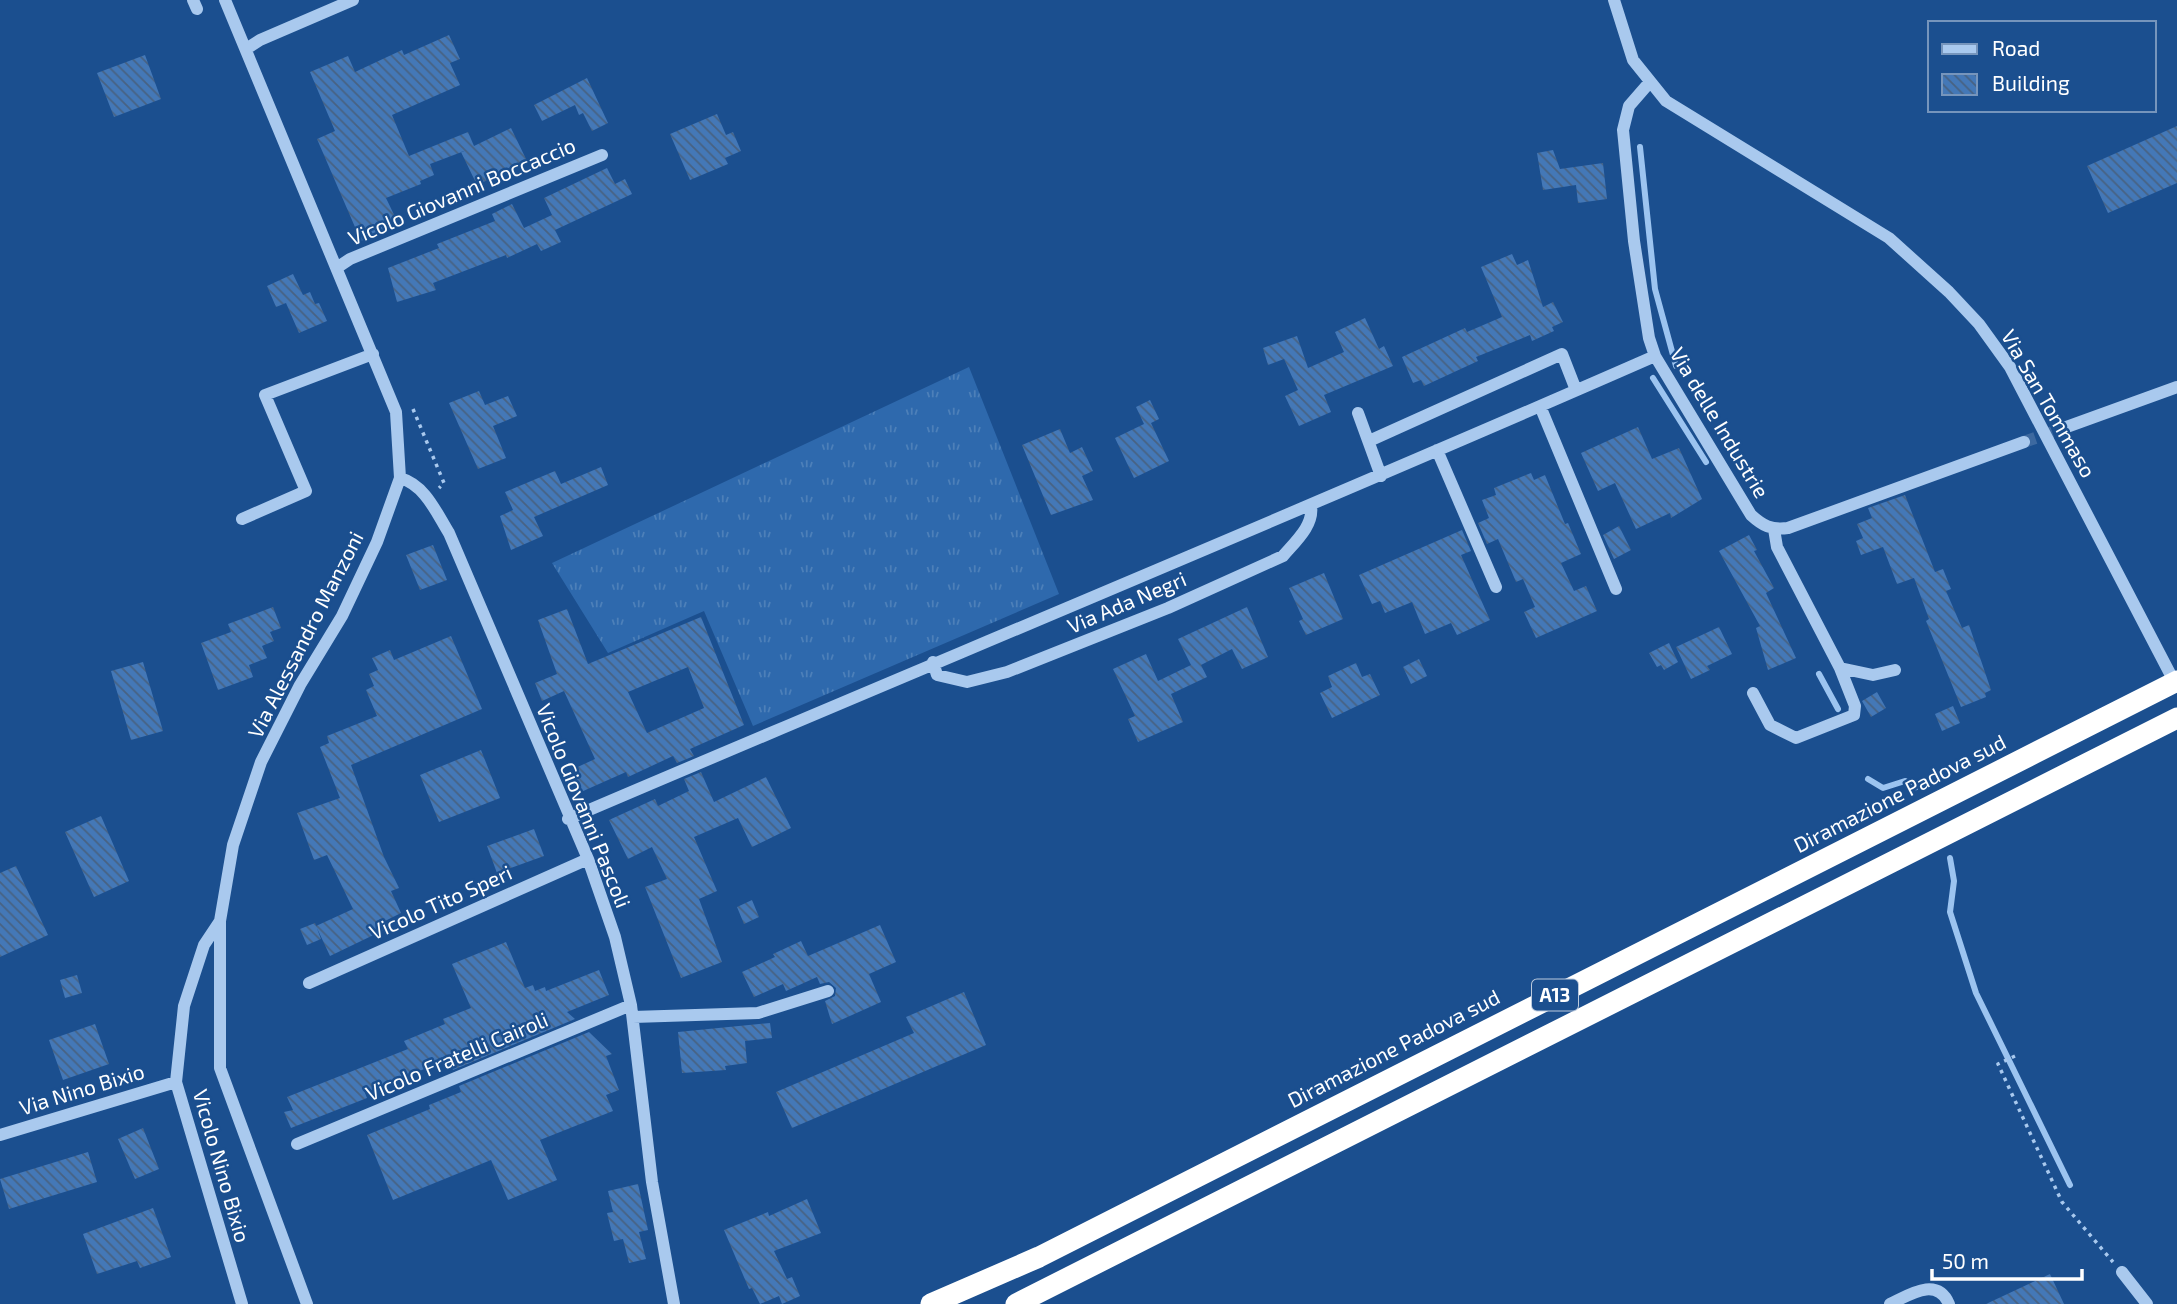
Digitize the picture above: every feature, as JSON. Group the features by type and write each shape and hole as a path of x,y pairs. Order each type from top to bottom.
{"highway":[{"name":"Diramazione Padova sud","path":"931,1304 1038,1257 2177,681"},
{"name":"A13","path":"1016,1304 2177,718"}],"street":[{"name":"Via Alessandro Manzoni","path":"225,0 397,412 400,478 377,541 342,616 300,685 261,762 233,845 220,920 220,1068 307,1304"},
{"path":"246,49 353,0"},
{"name":"Via San Tommaso","path":"1614,0 1625,42 1649,83 1666,101 1889,238 1979,324 2010,367 2177,687"},
{"name":"Via delle Industrie","path":"1649,83 1629,106 1623,130 1634,242 1649,338 1656,356 1746,507 1761,525 1774,529"},
{"name":"Vicolo Giovanni Boccaccio","path":"338,267 350,259 602,155"},
{"path":"242,519 306,491 265,395 373,354"},
{"path":"1369,441 1562,354 1576,390"},
{"name":"Via Ada Negri","path":"568,819 1311,506 1656,356"},
{"path":"2061,429 2177,387"},
{"path":"1540,406 1616,589"},
{"path":"1358,413 1381,476"},
{"path":"1753,693 1770,725 1796,738 1854,715 1855,706 1840,668 1777,547 1774,529 1787,528 2024,442"},
{"path":"1437,450 1496,587"},
{"name":"Vicolo Giovanni Pascoli","path":"400,478 411,481 423,492 449,533 568,819 588,859 615,937 632,1011 652,1182 674,1304"},
{"name":"Via Ada Negri","path":"933,663 937,675 967,682 1007,672 1087,642 1283,556 1306,529 1312,514 1311,506"},
{"path":"1840,668 1873,674 1895,670"},
{"name":"Vicolo Tito Speri","path":"309,982 588,859"},
{"name":"Vicolo Nino Bixio","path":"220,920 204,945 184,1006 176,1082 242,1304"},
{"path":"632,1011 758,1013 828,991"},
{"name":"Vicolo Fratelli Cairoli","path":"297,1144 632,1011"},
{"name":"Via Nino Bixio","path":"0,1135 176,1082"},
{"path":"2122,1272 2147,1304"},
{"path":"1889,1304 1925,1288 1935,1289 1945,1296 1949,1304"}],"path":[{"path":"2015,1056 1998,1064 2062,1202 2122,1272"}],"green space":[{"path":"969,367 1059,594 753,726 704,611 608,653 552,563"}],"building":[{"path":"449,35 460,59 450,63 460,85 392,115 409,156 468,132 474,146 511,128 527,161 477,185 461,152 430,164 434,175 420,181 421,184 386,198 398,223 361,241 317,139 335,131 310,72 348,56 355,72 402,50 404,55"},
{"path":"145,55 161,99 114,117 97,73"},
{"path":"587,78 608,123 592,131 583,113 579,115 575,105 542,121 534,105"},
{"path":"717,114 726,135 733,132 741,151 725,158 728,164 690,180 670,134"},
{"path":"2177,126 2177,183 2108,213 2087,166"},
{"path":"1553,150 1560,169 1603,163 1607,199 1578,203 1576,185 1543,190 1537,153"},
{"path":"607,168 615,184 625,179 632,194 555,230 561,242 541,251 537,244 507,258 506,255 433,283 436,290 397,302 388,268 439,248 437,244 495,221 492,214 512,204 524,228 552,215 544,198"},
{"path":"1512,254 1517,265 1528,260 1543,307 1553,302 1563,322 1552,327 1554,331 1532,341 1530,335 1476,357 1478,361 1424,386 1421,380 1413,383 1402,357 1465,328 1467,332 1502,317 1481,267"},
{"path":"293,274 303,295 310,292 315,304 319,303 327,321 299,333 286,303 276,307 267,286"},
{"path":"1365,318 1379,349 1384,346 1393,366 1324,395 1331,412 1299,426 1285,396 1298,390 1284,359 1268,365 1263,348 1297,336 1308,368 1344,352 1335,332"},
{"path":"479,391 485,405 508,396 517,416 493,426 506,458 478,469 449,403"},
{"path":"1150,400 1159,419 1151,423 1169,461 1134,478 1115,438 1144,424 1136,407"},
{"path":"1638,427 1652,459 1679,448 1702,499 1671,518 1670,513 1636,529 1615,483 1598,491 1581,453"},
{"path":"1060,429 1070,453 1082,447 1093,471 1082,476 1093,500 1051,515 1022,445"},
{"path":"601,467 608,485 534,517 543,536 511,550 500,516 513,510 505,492 555,471 561,484"},
{"path":"1531,473 1534,480 1545,475 1565,524 1568,523 1581,554 1561,563 1574,591 1586,586 1597,611 1536,638 1524,612 1535,607 1523,579 1516,582 1498,539 1487,544 1478,523 1489,518 1482,500 1496,495 1494,488"},
{"path":"1905,495 1935,572 1943,569 1951,589 1946,591 1962,628 1969,625 1991,690 1985,693 1986,697 1961,707 1926,621 1929,619 1914,578 1897,584 1883,547 1861,555 1856,541 1863,538 1857,524 1872,518 1868,508"},
{"path":"1619,526 1631,550 1614,559 1603,535"},
{"path":"1462,530 1471,551 1461,555 1490,620 1457,635 1451,623 1425,634 1412,602 1385,613 1380,601 1372,604 1359,575"},
{"path":"1749,535 1757,550 1754,551 1774,588 1766,593 1796,658 1768,670 1756,628 1760,626 1719,551"},
{"path":"433,545 447,580 420,590 406,555"},
{"path":"1324,573 1343,619 1306,635 1299,621 1303,619 1289,588"},
{"path":"273,607 281,628 270,632 274,641 262,646 267,658 249,665 253,677 218,690 201,643 231,632 228,624"},
{"path":"1247,607 1268,657 1242,669 1232,649 1201,665 1207,677 1171,694 1183,722 1138,742 1128,719 1135,716 1113,669 1146,654 1158,681 1191,665 1178,639"},
{"path":"567,609 588,664 701,617 744,725 690,749 694,756 677,763 673,756 628,777 626,772 581,792 571,770 595,759 564,691 542,701 535,683 557,674 538,620","holes":["688,667 704,708 647,733 628,692"]},
{"path":"1719,627 1732,654 1707,666 1710,670 1691,679 1676,647"},
{"path":"451,636 482,709 351,765 384,857 399,888 391,891 401,913 383,922 386,929 330,956 316,926 353,909 327,855 314,860 297,813 340,798 320,747 329,743 327,736 377,716 366,690 374,686 369,674 378,670 372,658 390,650 394,660"},
{"path":"1669,643 1678,662 1664,670 1661,665 1657,667 1649,653"},
{"path":"1419,659 1427,676 1411,684 1403,667"},
{"path":"143,662 163,731 131,740 111,671"},
{"path":"1356,663 1362,677 1370,674 1380,695 1332,718 1320,693 1332,687 1328,676"},
{"path":"1877,692 1886,708 1871,717 1862,701"},
{"path":"1953,706 1960,723 1942,731 1935,714"},
{"path":"481,750 500,798 439,822 420,775"},
{"path":"701,772 714,802 766,777 791,828 752,847 738,818 694,837 717,891 699,899 722,962 681,978 645,887 667,879 652,847 628,859 609,820 655,799 658,806 689,791 684,779"},
{"path":"101,816 129,881 94,897 65,832"},
{"path":"534,829 544,856 497,873 487,846"},
{"path":"16,866 48,935 0,957 0,873"},
{"path":"752,900 759,917 744,924 737,907"},
{"path":"315,923 321,939 307,945 300,929"},
{"path":"880,925 896,962 869,974 881,1002 832,1024 825,1001 835,996 836,988 829,982 820,984 817,977 786,991 783,984 754,997 742,972 801,941 808,956"},
{"path":"506,942 525,988 533,985 535,991 545,987 546,991 599,970 609,995 567,1012 575,1019 453,1070 449,1059 365,1093 367,1098 291,1128 284,1112 293,1110 287,1097 408,1049 404,1041 445,1024 443,1019 471,1008 452,964"},
{"path":"77,975 82,993 65,998 60,980"},
{"path":"964,992 986,1045 792,1128 776,1092 914,1033 906,1017"},
{"path":"770,1023 772,1038 745,1041 747,1063 725,1066 726,1070 682,1073 678,1032"},
{"path":"95,1024 109,1064 63,1080 49,1040"},
{"path":"589,1032 612,1054 606,1056 619,1090 606,1095 613,1111 540,1140 557,1180 508,1200 491,1160 393,1200 367,1135 430,1109 429,1105 461,1092 459,1086"},
{"path":"143,1128 159,1169 135,1179 118,1139"},
{"path":"88,1152 97,1182 9,1209 0,1179"},
{"path":"638,1184 648,1230 639,1232 646,1259 629,1263 623,1239 614,1241 607,1213 613,1212 608,1191"},
{"path":"807,1199 821,1233 774,1251 787,1279 792,1277 800,1296 782,1304 779,1296 760,1304 752,1288 749,1289 724,1230 768,1212 769,1216"},
{"path":"153,1208 171,1257 140,1268 137,1261 97,1274 83,1234"},
{"path":"2050,1274 2064,1304 1986,1304"}],"waterway":[{"path":"1640,147 1655,289 1676,366"},
{"path":"1653,378 1706,462"},
{"path":"1819,674 1838,709"},
{"path":"1868,779 1883,788 1905,781 1916,787"},
{"path":"1950,858 1954,881 1950,912 1976,993 2070,1185"}],"tunnel":[{"path":"2024,442 2061,429"}]}
